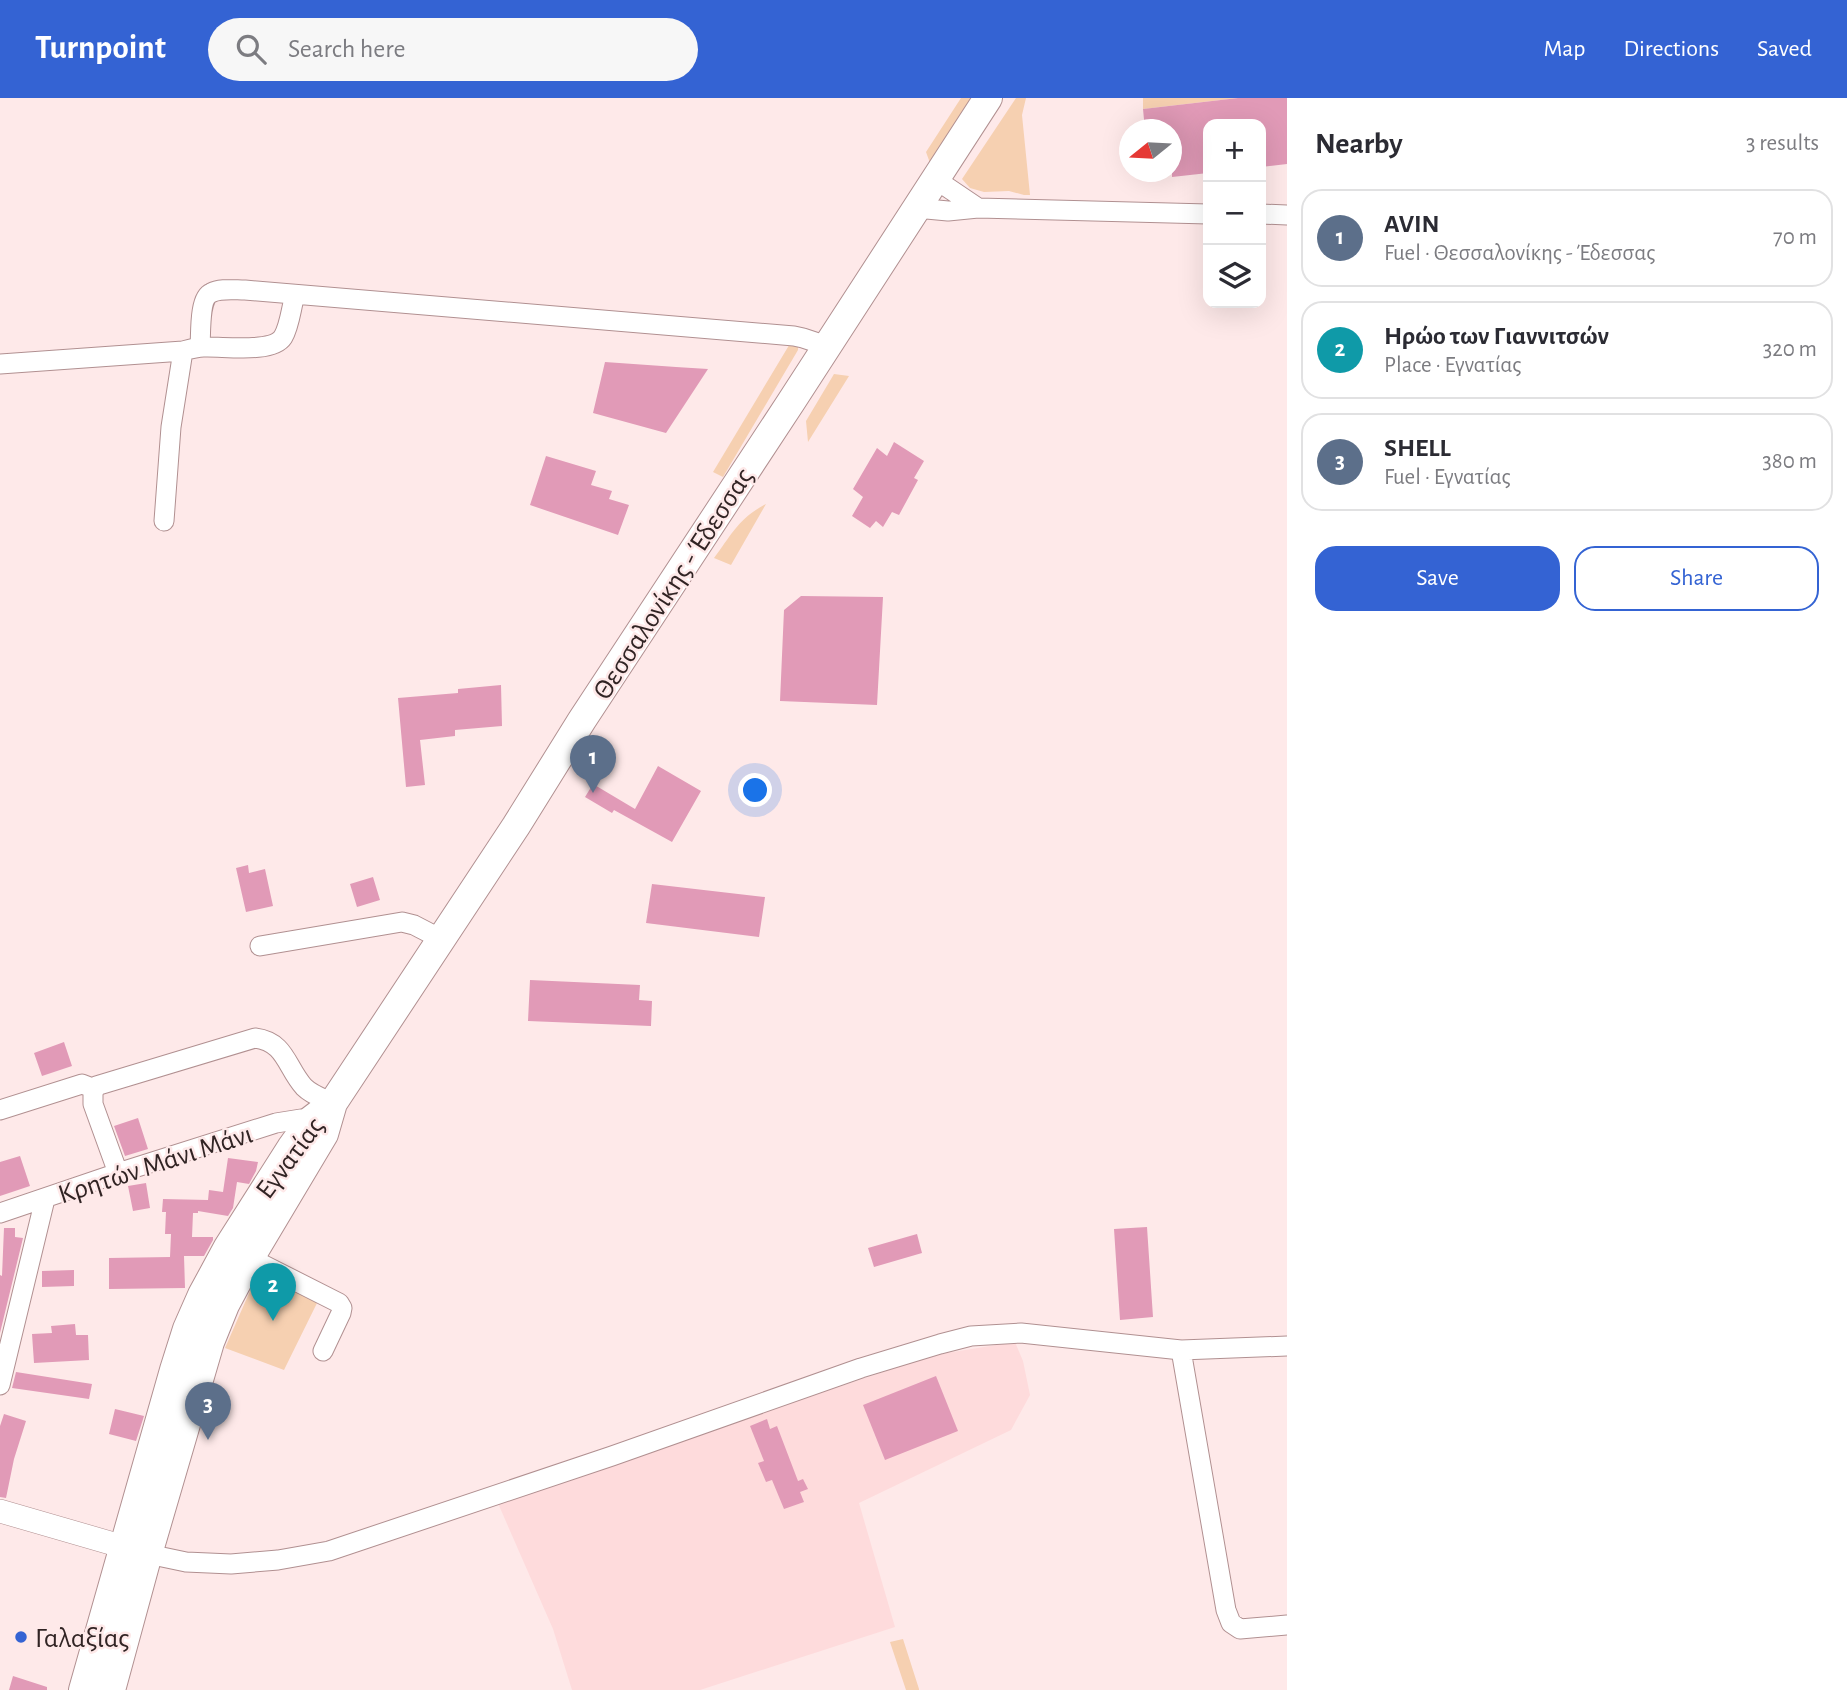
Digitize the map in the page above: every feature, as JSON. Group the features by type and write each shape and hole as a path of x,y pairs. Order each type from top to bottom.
{"highway":[{"name":"Θεσσαλονίκης - Έδεσσας","path":"322,1112 441,939 988,98"},
{"name":"Εγνατίας","path":"111,1690 135,1551 174,1370 197,1306 228,1247 291,1148 322,1112"},
{"name":"Εγνατίας","path":"83,1690 225,1305 324,1134 322,1112"}],"main road":[{"path":"0,1511 135,1551"}],"street":[{"path":"935,179 978,208"},
{"path":"916,208 948,211 978,208 1203,214"},
{"path":"1266,214 1287,215"},
{"path":"163,522 171,427 204,298 209,293 245,290 794,337 827,346"},
{"path":"0,364 191,349 253,348 275,344 284,335 295,295"},
{"path":"260,946 402,922 441,939"},
{"path":"118,1173 93,1104 92,1097 96,1086 255,1038 273,1043 281,1051 300,1082 315,1096 322,1112"},
{"path":"0,1110 82,1084 95,1088"},
{"name":"Κρητών Μάνι Μάνι","path":"0,1213 118,1173 322,1112"},
{"path":"262,1128 291,1148"},
{"path":"0,1385 45,1199"},
{"path":"250,1258 339,1303 341,1313 323,1351"},
{"path":"135,1551 186,1562 232,1564 278,1560 329,1551 637,1448 861,1368 971,1336 1021,1333 1181,1350 1287,1346"},
{"path":"1181,1350 1226,1610 1231,1623 1240,1629 1287,1625"}],"shaded area":[{"path":"961,98 973,98 930,163 926,152"},
{"path":"1016,98 1026,98 1022,115 1030,195 1009,191 984,192 970,188 962,179"},
{"path":"1143,98 1238,98 1143,109"},
{"path":"791,342 798,344 798,350 723,477 713,472"},
{"path":"834,374 849,376 808,442 806,421"},
{"path":"766,504 731,565 714,558 742,521"},
{"path":"260,1268 318,1301 284,1370 225,1348"},
{"path":"1015,1342 1023,1361 1030,1395 1011,1430 859,1503 895,1627 700,1690 572,1690 553,1629 497,1501 934,1355"},
{"path":"903,1639 919,1690 906,1690 890,1642"}],"building":[{"path":"1238,98 1287,98 1287,164 1266,166 1266,119 1203,119 1203,174 1182,176 1182,119 1144,119 1143,109"},
{"path":"605,362 708,369 666,433 593,413"},
{"path":"894,442 924,461 914,478 918,480 899,515 892,512 883,527 876,521 870,528 852,516 863,497 853,489 877,448 887,456"},
{"path":"546,456 596,471 591,485 612,491 609,499 629,505 618,535 530,505"},
{"path":"801,596 883,597 877,705 780,701 784,610"},
{"path":"501,685 502,726 455,730 455,736 420,740 425,785 406,787 398,698 458,693 458,689"},
{"path":"658,766 701,791 672,842 585,797 593,784 635,809"},
{"path":"248,865 249,873 265,869 273,906 246,912 236,868"},
{"path":"373,877 380,900 357,907 350,884"},
{"path":"652,884 765,897 759,937 646,923"},
{"path":"530,980 640,985 639,1000 652,1001 651,1026 528,1021"},
{"path":"64,1042 72,1066 42,1076 34,1053"},
{"path":"138,1118 148,1149 125,1156 114,1126"},
{"path":"20,1156 30,1186 0,1196 0,1162"},
{"path":"228,1158 258,1162 256,1171 249,1184 237,1182 233,1208 228,1216 198,1211 193,1213 192,1237 213,1237 213,1240 204,1256 184,1256 185,1288 109,1289 109,1258 170,1257 171,1234 165,1234 166,1212 162,1212 163,1199 208,1200 209,1190 223,1192"},
{"path":"146,1183 150,1208 133,1211 128,1186"},
{"path":"1147,1227 1153,1317 1120,1320 1114,1229"},
{"path":"4,1228 15,1228 15,1237 23,1238 0,1333 0,1275 2,1276"},
{"path":"917,1234 922,1253 874,1267 868,1248"},
{"path":"74,1270 74,1286 42,1287 42,1271"},
{"path":"75,1324 76,1335 88,1335 89,1360 34,1363 32,1334 52,1333 51,1326"},
{"path":"16,1372 92,1384 89,1399 12,1388"},
{"path":"936,1376 958,1431 885,1460 863,1405"},
{"path":"115,1409 144,1416 136,1441 109,1434"},
{"path":"4,1414 26,1421 6,1498 0,1497 0,1426"},
{"path":"767,1419 770,1429 777,1426 798,1481 803,1479 808,1489 800,1492 804,1502 784,1509 772,1480 766,1482 758,1463 764,1461 750,1426"},
{"path":"13,1676 47,1687 47,1690 9,1690"}],"place":[{"name":"AVIN","path":"593,793"},
{"name":"Ηρώο των Γιαννιτσών","path":"273,1321"},
{"name":"SHELL","path":"208,1440"},
{"name":"Γαλαξίας","path":"21,1637"}]}
